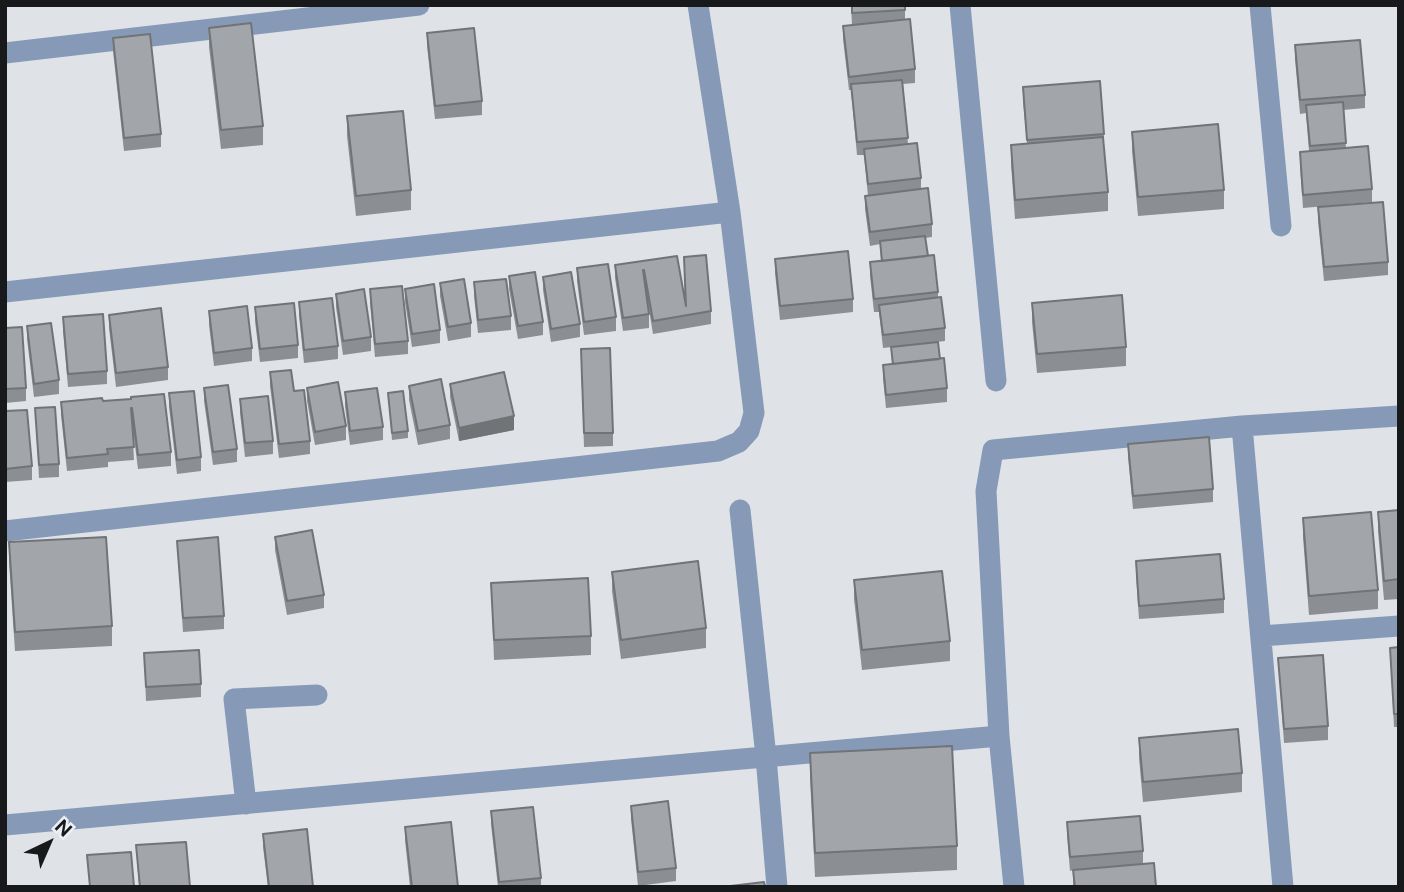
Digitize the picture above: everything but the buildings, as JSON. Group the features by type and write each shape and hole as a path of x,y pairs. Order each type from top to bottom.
{"street":[{"path":"5,53 419,5"},
{"path":"5,531 718,451 739,442 750,431 754,412 730,212 698,5"},
{"path":"960,5 996,381"},
{"path":"1261,5 1281,226"},
{"path":"5,292 730,212"},
{"path":"1014,887 999,736 986,491 993,450 1242,426 1399,416"},
{"path":"1242,426 1283,887"},
{"path":"740,510 777,887"},
{"path":"1261,636 1399,626"},
{"path":"246,804 234,699 317,695"},
{"path":"5,825 999,736"}]}
